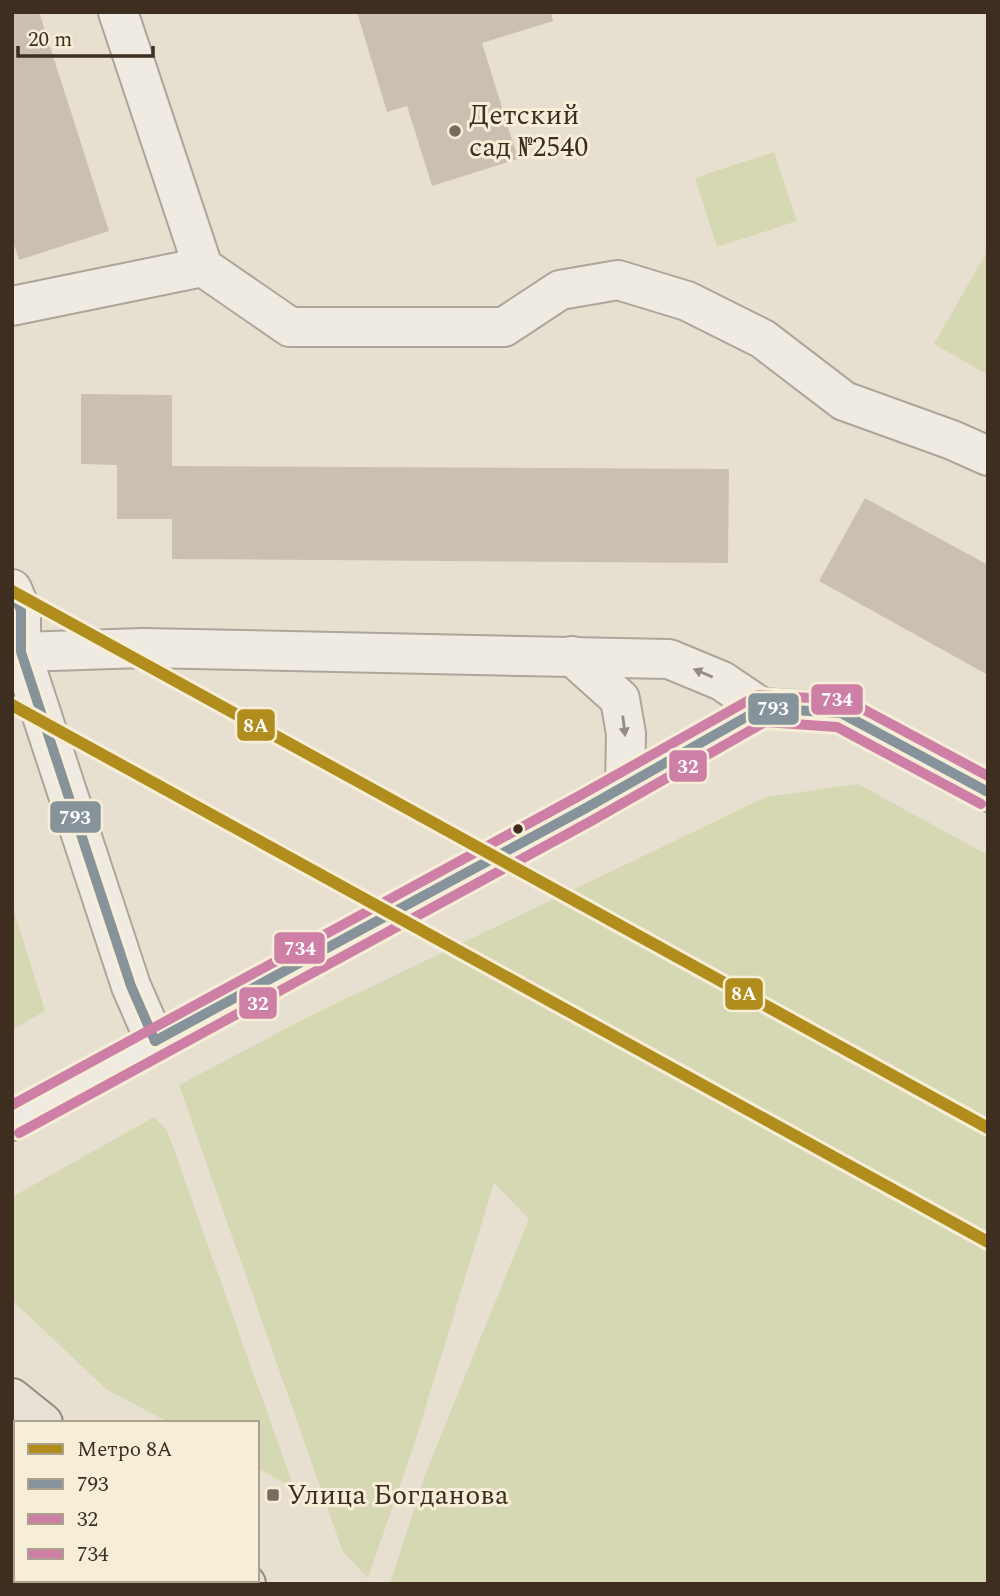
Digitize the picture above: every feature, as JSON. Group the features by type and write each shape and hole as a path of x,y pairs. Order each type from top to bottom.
{"main road":[{"path":"12,1398 41,1421"}],"street":[{"path":"118,12 203,267 290,327 505,327 560,290 618,279 687,301 764,339 844,401 952,440 988,456"},
{"path":"12,306 203,267"},
{"path":"12,589 21,610 21,652 131,986 155,1041"},
{"path":"21,652 143,648 669,659 722,681 762,708 841,713 988,792"},
{"path":"572,656 621,699 626,734 625,786"},
{"path":"12,1121 625,786 762,708"}],"green space":[{"path":"774,152 797,221 717,247 695,178"},
{"path":"988,250 988,375 934,344"},
{"path":"858,784 988,855 988,1584 390,1584 426,1472 529,1219 494,1183 416,1439 368,1578 343,1552 179,1085 306,1018 766,797"},
{"path":"12,904 45,1011 12,1030"},
{"path":"154,1117 167,1130 294,1488 259,1469 259,1421 166,1421 106,1389 12,1300 12,1197"}],"building":[{"path":"12,12 39,12 109,231 19,260 12,238"},
{"path":"357,12 551,12 553,21 482,43 518,159 432,186 407,106 387,112"},
{"path":"81,394 172,395 172,466 729,469 728,563 172,559 172,519 117,519 117,465 81,464"},
{"path":"865,498 988,565 988,675 819,581"}],"metro line":[{"name":"8А","path":"12,591 988,1128"},
{"name":"8А","path":"12,705 988,1242"}],"transit line":[{"name":"793","path":"12,590 21,610 21,652 131,986 155,1041"},
{"name":"734","path":"12,1105 579,796 758,695 846,700 988,776"},
{"name":"793","path":"155,1041 586,808 762,708 841,713 988,792"},
{"name":"32","path":"19,1133 593,820 765,722 837,727 981,804"}],"place":[{"name":"Детский сад №2540","path":"455,131"},
{"name":"Улица Богданова","path":"273,1495"}]}
